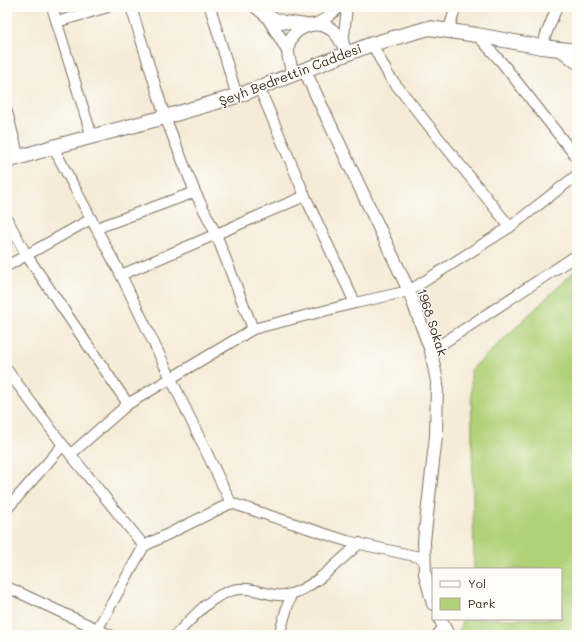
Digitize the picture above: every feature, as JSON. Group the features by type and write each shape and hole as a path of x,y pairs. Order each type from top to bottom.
{"main road":[{"name":"Şeyh Bedrettin Caddesi","path":"13,160 53,147 165,118 237,96 298,72 345,49 372,44 428,28 477,35 541,47 577,51"}],"street":[{"path":"52,7 92,137"},
{"path":"57,22 108,7"},
{"path":"131,7 165,118 196,192 216,234 253,329"},
{"path":"210,7 237,96"},
{"path":"256,7 267,16 284,22 310,25 332,30 345,49"},
{"path":"287,49 290,39 296,32 328,17 340,7"},
{"path":"345,49 347,7"},
{"path":"448,31 456,7"},
{"path":"541,47 557,7"},
{"name":"1968 Sokak","path":"267,16 287,49 409,291 431,351 436,382 436,436 424,541 424,558 425,574 432,600"},
{"path":"477,35 503,64 577,158"},
{"path":"372,44 389,76 510,227"},
{"path":"558,49 577,64"},
{"path":"259,87 305,196 355,303"},
{"path":"7,112 13,160"},
{"path":"53,147 121,275 231,503"},
{"path":"71,454 128,404 253,329 409,291 510,227 577,175"},
{"path":"7,266 94,223 196,192"},
{"path":"121,275 305,196"},
{"path":"7,219 27,256 128,404"},
{"path":"431,351 577,255"},
{"path":"7,370 63,445 144,546"},
{"path":"7,509 63,445"},
{"path":"96,632 144,546 231,503 360,543 424,558"},
{"path":"176,635 210,602 226,591 247,589 272,595 291,594 313,583 360,543"},
{"path":"7,587 96,632 110,635"},
{"path":"279,635 291,594"}],"green space":[{"path":"577,269 577,635 457,635 463,620 562,620 562,568 474,568 471,370"}]}
